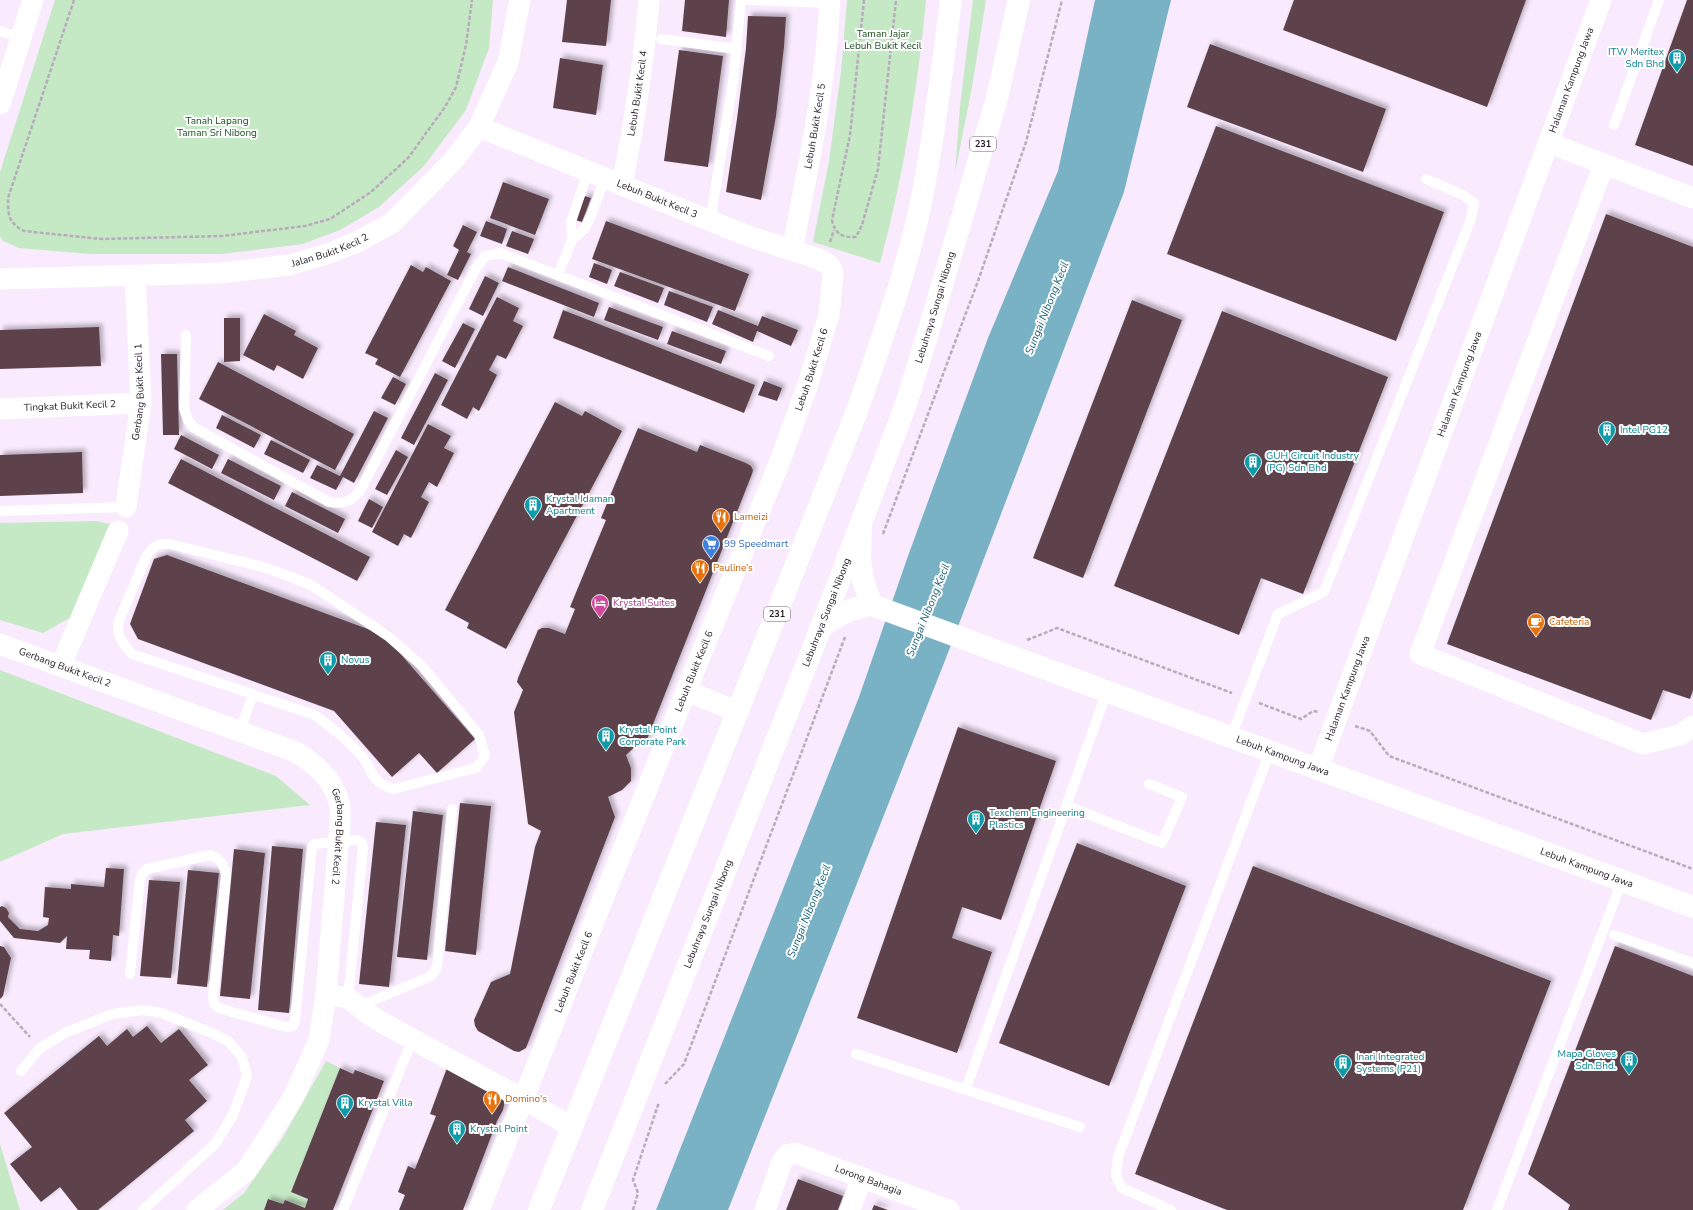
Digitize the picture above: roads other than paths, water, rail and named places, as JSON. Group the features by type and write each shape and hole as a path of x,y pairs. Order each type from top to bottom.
{"main road":[{"name":"231","path":"539,1210 858,411 902,278 920,207 943,64 951,0"},
{"name":"Lebuhraya Sungai Nibong","path":"592,1210 862,521 906,404 997,98 1019,0"},
{"path":"862,521 860,560 863,581 878,607"},
{"name":"Lebuh Kampung Jawa","path":"820,628 837,615 855,607 878,607 1693,907"}],"street":[{"path":"0,104 33,0"},
{"name":"Jalan Bukit Kecil 2","path":"0,279 221,273 289,265 333,252 359,241 392,223 453,161 479,127 508,62 520,0"},
{"name":"Lebuh Bukit Kecil 4","path":"605,178 633,130 646,37 649,0"},
{"name":"Halaman Kampung Jawa","path":"1318,769 1601,0"},
{"name":"Lebuh Bukit Kecil 5","path":"792,251 817,116 830,2"},
{"name":"Lebuh Bukit Kecil 3","path":"479,127 748,236 818,259 829,265 832,270"},
{"path":"1549,143 1693,198"},
{"path":"1604,164 1420,654 1643,744 1680,735 1693,726"},
{"name":"Lebuh Bukit Kecil 6","path":"479,1210 686,691 780,461 808,384 829,315 833,277 832,270"},
{"name":"Gerbang Bukit Kecil 1","path":"126,507 141,403 135,275"},
{"name":"Tingkat Bukit Kecil 2","path":"0,409 141,403"},
{"path":"61,666 118,531"},
{"name":"Gerbang Bukit Kecil 2","path":"0,644 240,730 296,752 317,766 334,788 339,802 340,824 326,994 319,1040 294,1098 246,1170 197,1210"},
{"path":"686,691 739,712"},
{"path":"326,994 354,1002 367,1013 413,1038 521,1105 572,1128"},
{"name":"Lorong Bahagia","path":"765,1210 782,1162 787,1155 795,1153 862,1177 937,1208"},
{"path":"850,1210 862,1177"}],"lane":[{"path":"710,221 733,83 741,0"},
{"path":"749,0 830,2"},
{"path":"1614,125 1658,0"},
{"path":"0,31 21,38"},
{"path":"661,38 737,49"},
{"path":"558,275 572,240 584,228 592,213 605,178"},
{"path":"572,240 571,222 605,178"},
{"path":"1231,737 1278,614 1324,592 1471,219 1474,203 1463,195 1426,179"},
{"path":"186,335 184,409 188,420 193,427 329,502 340,504 348,502 355,497 361,489 475,270 485,256 500,253 769,356"},
{"path":"0,511 126,507"},
{"path":"160,544 170,544 263,567 311,585 388,636 421,665 479,734 485,756 476,768 393,789 384,786 374,778 362,755 339,733 315,715 253,694 132,654 124,644 118,633 118,623 146,556 152,549 160,544"},
{"path":"966,1089 1067,806 1106,691"},
{"path":"240,730 253,694"},
{"path":"1171,1210 1122,1188 1116,1176 1118,1157 1270,751"},
{"path":"1067,806 1162,842 1182,797 1149,784"},
{"path":"130,974 140,880 142,874 147,869 210,855 216,857 225,867 226,874 213,996 214,1003 218,1008 286,1027 293,1026 295,1020 311,850 314,844 357,840 362,843 363,848 354,1002 431,976 437,968 452,809"},
{"path":"1497,1210 1622,881"},
{"path":"1614,935 1693,963"},
{"path":"21,1071 40,1048 67,1032 112,1014 144,1010 162,1013 228,1041 242,1057 247,1076 233,1115 215,1144 143,1210"},
{"path":"343,1210 413,1038"},
{"path":"856,1054 1080,1127"}],"water":[{"name":"Sungai Nibong Kecil","path":"1095,0 1171,0 1124,192 946,658 728,1210 656,1210 859,697 908,556 988,338 1058,171"}],"place":[{"name":"ITW Meritex Sdn Bhd","path":"1677,73"},
{"name":"Intel PG12","path":"1607,445"},
{"name":"GUH Circuit Industry (PG) Sdn Bhd","path":"1253,477"},
{"name":"Krystal Idaman Apartment","path":"533,520"},
{"name":"Lameizi","path":"721,532"},
{"name":"99 Speedmart","path":"711,559"},
{"name":"Pauline’s","path":"700,583"},
{"name":"Krystal Suites","path":"600,618"},
{"name":"Cafeteria","path":"1536,637"},
{"name":"Novus","path":"328,675"},
{"name":"Krystal Point Corporate Park","path":"606,751"},
{"name":"Texchem Engineering Plastics","path":"976,834"},
{"name":"Mapa Gloves Sdn.Bhd.","path":"1629,1075"},
{"name":"Inari Integrated Systems (P21)","path":"1343,1078"},
{"name":"Domino's","path":"492,1114"},
{"name":"Krystal Villa","path":"345,1118"},
{"name":"Krystal Point","path":"457,1144"}],"park label":[{"name":"Taman Jajar Lebuh Bukit Kecil","path":"883,40"},
{"name":"Tanah Lapang Taman Sri Nibong","path":"217,126"}]}
